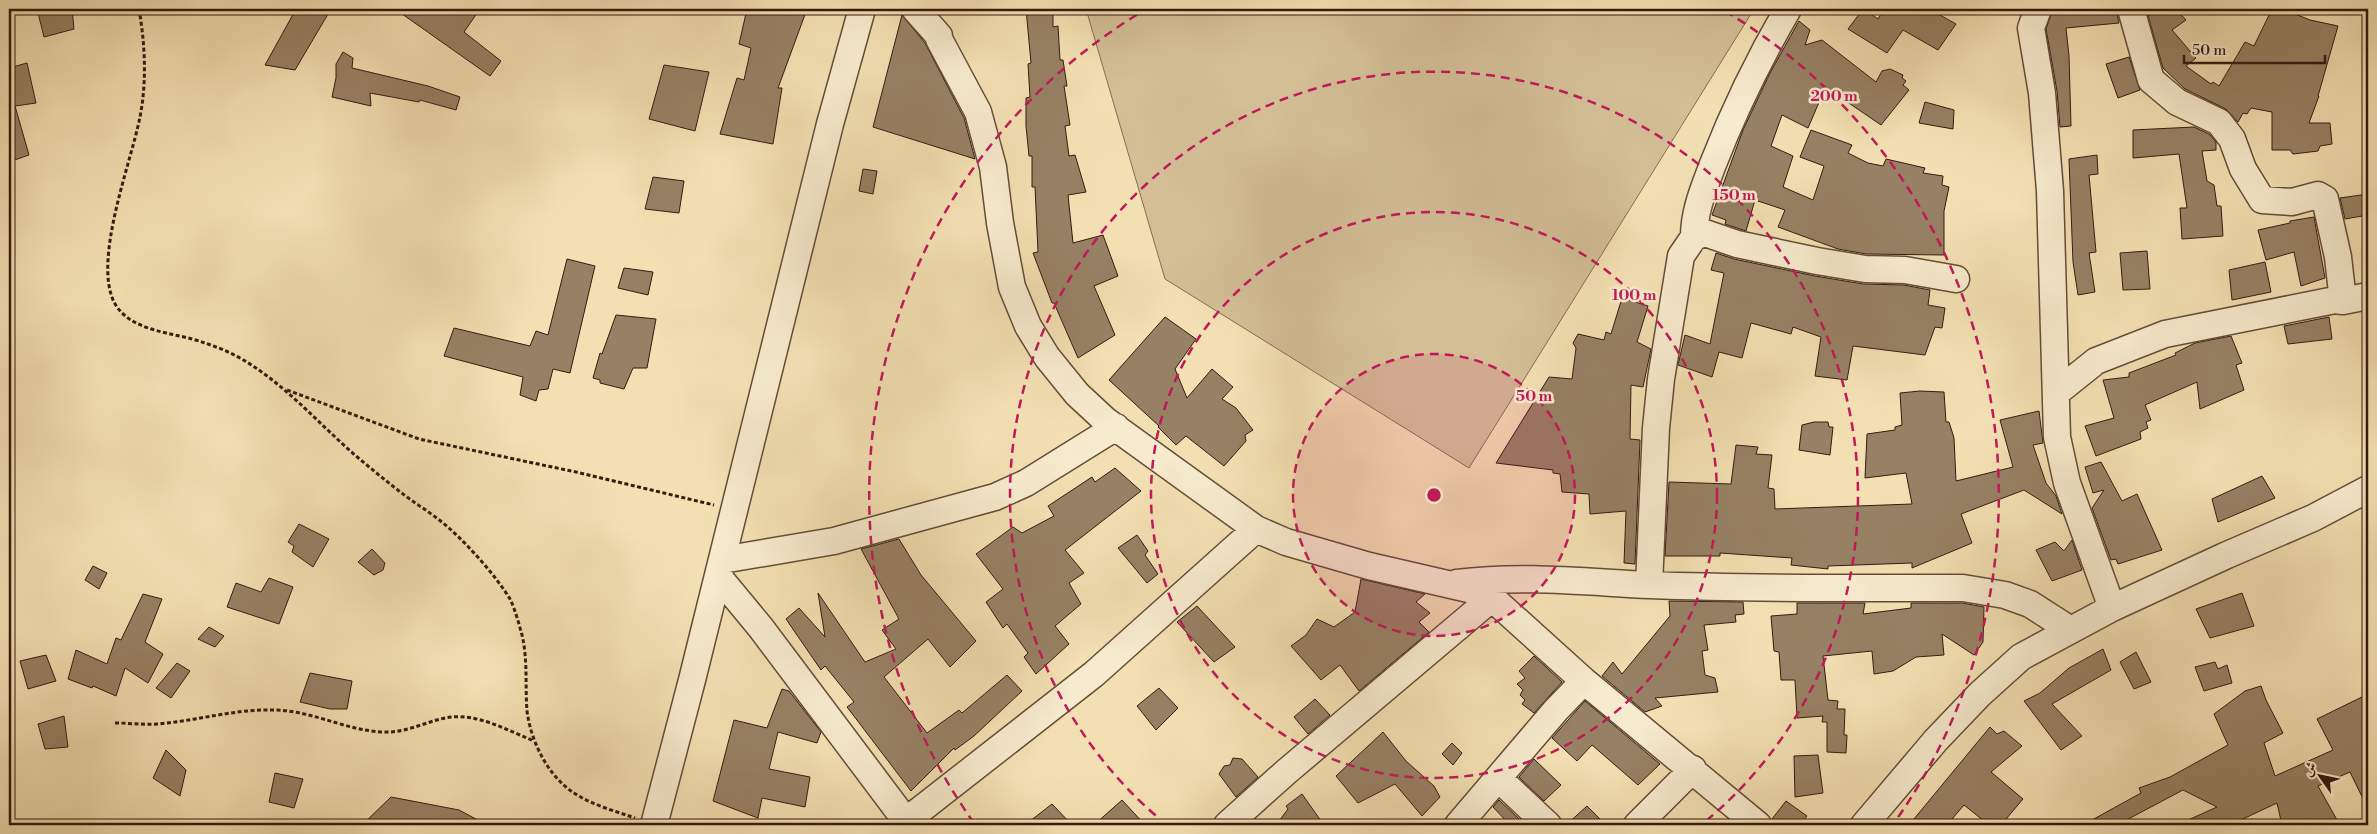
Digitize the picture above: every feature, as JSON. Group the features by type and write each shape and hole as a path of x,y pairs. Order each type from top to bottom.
{"street":[{"path":"654,825 830,124 862,9"},
{"path":"915,9 940,36 939,39 978,112 993,167 1000,223 1012,286 1028,326 1048,357 1077,394 1116,427 1256,530 1286,542 1369,566 1452,584 1492,598 1584,681 1693,769 1758,825"},
{"path":"1650,585 1656,428 1661,379 1681,256 1694,237 1694,217 1720,145 1750,79 1788,9"},
{"path":"2038,9 2031,28 2042,93 2050,191 2057,437 2067,483 2112,608"},
{"path":"2056,393 2096,361 2166,334 2335,300 2356,299 2338,257 2326,199 2318,195 2292,202 2262,200 2242,169 2232,139 2219,122 2176,102 2151,80 2131,9"},
{"path":"1694,237 1705,233 1737,244 1816,261 1865,269 1905,270 1956,279"},
{"path":"720,568 834,541 995,497 1026,483 1116,427"},
{"path":"1864,825 1936,740 1980,694 2021,657 2069,629 2112,608 2227,554 2313,518 2368,489"},
{"path":"720,568 761,628 907,823 1094,674 1256,530"},
{"path":"1452,584 1492,579 1558,578 1650,585 1963,588 2005,595 2030,604 2069,629"},
{"path":"1227,825 1286,772 1492,598"},
{"path":"1458,825 1556,710 1584,681"},
{"path":"1638,825 1693,769"},
{"path":"1498,778 1548,825"}],"path":[{"path":"139,9 144,40 144,87 133,150 116,205 108,272 110,292 122,315 144,326 204,342 240,358 284,389 356,455 450,529 491,574 511,601 523,638 528,713 534,741 542,757 558,779 574,793 654,825"},
{"path":"284,389 419,439 576,472 734,510"},
{"path":"115,723 157,724 236,712 273,710 300,711 363,729 385,732 410,730 451,717 476,719 534,741"}],"shaded area":[{"path":"1086,9 1754,9 1469,468 1165,279"}],"building":[{"path":"37,9 72,9 74,29 44,37"},
{"path":"296,9 331,9 295,70 265,65"},
{"path":"395,9 480,9 464,32 501,61 490,76"},
{"path":"747,9 807,9 778,88 782,88 773,144 720,134 737,78 744,80 751,48 739,44"},
{"path":"1026,9 1053,9 1053,27 1058,26 1060,60 1063,60 1067,86 1064,86 1070,125 1065,126 1069,156 1075,155 1086,192 1068,195 1073,243 1103,235 1118,276 1094,286 1115,335 1078,358 1054,303 1052,303 1033,253 1038,252 1035,187 1032,187 1032,156 1029,156 1026,126 1026,98 1030,97 1028,64 1031,63"},
{"path":"1863,9 1878,19 1884,9 1929,9 1956,24 1938,50 1903,30 1887,53 1848,29"},
{"path":"2053,9 2116,9 2119,23 2066,28 2069,56 2071,126 2060,127 2057,91 2046,29"},
{"path":"2176,9 2186,20 2172,30 2196,58 2186,66 2211,84 2213,82 2219,86 2245,42 2254,46 2272,9 2283,9 2310,20 2338,26 2319,96 2309,123 2330,123 2332,144 2320,146 2318,151 2293,154 2290,150 2272,150 2272,112 2251,108 2247,114 2243,113 2238,122 2226,109 2185,89 2163,68 2147,12"},
{"path":"902,15 925,43 964,118 975,159 873,127"},
{"path":"1799,21 1810,30 1805,45 1822,40 1876,82 1882,71 1890,69 1903,75 1902,78 1906,81 1903,85 1909,90 1881,125 1843,99 1823,93 1808,128 1782,115 1771,146 1793,156 1783,187 1813,200 1824,166 1800,157 1811,130 1852,145 1848,153 1868,163 1883,166 1886,159 1925,168 1923,173 1943,176 1942,185 1949,187 1944,211 1944,255 1866,254 1838,249 1778,227 1785,210 1755,200 1746,231 1725,224 1726,220 1712,215 1743,130 1770,73"},
{"path":"343,52 353,58 352,68 428,86 460,97 456,110 420,100 419,102 370,93 371,106 332,97 336,78 336,64"},
{"path":"2129,57 2140,90 2118,98 2106,64"},
{"path":"27,63 36,103 15,106 29,155 9,162 9,68"},
{"path":"664,65 709,72 695,131 649,119"},
{"path":"1925,102 1954,110 1953,129 1919,123"},
{"path":"2194,127 2209,134 2216,142 2216,150 2202,151 2207,181 2214,185 2217,206 2221,206 2223,236 2182,239 2180,208 2187,208 2179,154 2133,158 2133,130"},
{"path":"2097,155 2098,174 2089,175 2096,252 2089,253 2095,292 2078,295 2073,262 2069,159"},
{"path":"863,169 877,171 873,194 859,191"},
{"path":"653,177 684,181 679,213 645,209"},
{"path":"2368,194 2368,215 2345,219 2340,198"},
{"path":"2314,217 2325,278 2301,286 2294,252 2266,260 2258,230 2290,223 2290,221"},
{"path":"2147,251 2150,289 2123,290 2120,253"},
{"path":"1716,253 1734,259 1815,276 1863,284 1904,285 1930,290 1928,305 1945,308 1942,328 1935,327 1925,355 1853,346 1847,380 1815,376 1821,337 1793,327 1791,334 1751,323 1742,358 1719,352 1712,377 1678,365 1685,335 1710,344 1724,273 1711,270"},
{"path":"567,259 595,266 570,373 553,369 548,389 539,390 536,401 520,395 523,377 444,356 454,328 530,346 536,331 548,335"},
{"path":"2265,262 2271,292 2232,300 2229,270"},
{"path":"624,268 653,272 648,295 618,288"},
{"path":"1622,298 1648,306 1637,342 1651,349 1643,387 1631,385 1630,439 1640,440 1635,564 1624,563 1626,511 1590,514 1589,494 1562,492 1560,474 1553,473 1553,470 1496,463 1549,377 1572,379 1576,348 1573,343 1578,334 1604,340 1606,332 1611,334"},
{"path":"616,315 656,319 647,368 633,368 624,389 600,383 600,380 593,378 600,353 602,354"},
{"path":"1165,317 1196,339 1175,369 1187,398 1212,369 1233,387 1222,399 1236,408 1253,430 1245,435 1246,441 1224,466 1186,436 1176,445 1159,426 1109,380"},
{"path":"2329,317 2332,339 2288,344 2284,326"},
{"path":"2231,336 2242,363 2236,365 2244,390 2200,409 2197,382 2145,405 2151,420 2146,422 2148,428 2140,432 2141,439 2096,456 2085,426 2114,418 2103,380 2129,377 2129,373 2176,355 2175,353 2195,343"},
{"path":"1920,391 1944,392 1946,422 1949,422 1954,438 1956,481 2013,467 2000,420 2039,411 2043,443 2033,445 2046,483 2056,496 2062,514 2024,490 1961,514 1972,543 1912,568 1912,563 1828,566 1828,569 1791,565 1792,558 1720,553 1720,556 1665,556 1669,482 1731,484 1736,445 1758,447 1756,454 1772,455 1768,488 1774,489 1775,509 1912,504 1906,473 1865,478 1867,434 1895,430 1895,427 1902,425 1900,393"},
{"path":"1814,422 1828,422 1829,427 1833,427 1830,455 1799,450 1802,425"},
{"path":"2101,462 2122,501 2137,494 2162,550 2118,564 2116,559 2111,560 2092,508 2104,490 2093,493 2085,467"},
{"path":"1115,468 1141,491 1065,550 1084,573 1069,583 1081,604 1055,626 1069,644 1036,674 1024,657 1028,653 1007,624 1003,628 986,602 1003,589 976,554 1013,527 1022,533 1054,516 1048,506 1092,477 1095,482"},
{"path":"2262,476 2275,498 2218,522 2212,499"},
{"path":"299,524 329,539 313,567 292,552 294,546 288,542"},
{"path":"1137,535 1148,551 1145,555 1158,574 1147,583 1118,548"},
{"path":"899,539 921,575 976,641 950,667 928,639 884,677 927,733 959,710 962,713 1007,675 1022,691 974,736 955,750 954,748 911,791 847,707 854,702 825,666 821,670 786,619 799,608 825,637 818,593 865,662 896,649 882,630 899,619 861,549"},
{"path":"2072,540 2082,570 2052,581 2036,550 2055,542 2064,551"},
{"path":"372,549 385,563 383,570 374,575 358,562"},
{"path":"93,566 107,573 99,589 85,580"},
{"path":"269,578 293,587 279,624 227,607 236,583 261,592"},
{"path":"1361,579 1425,594 1416,602 1430,613 1419,622 1429,632 1359,691 1340,665 1321,680 1291,646 1306,635 1317,619 1334,627 1355,612"},
{"path":"2242,593 2254,626 2210,638 2196,609"},
{"path":"143,594 162,599 145,642 163,654 148,683 125,668 116,696 93,686 92,688 68,679 76,650 107,664 116,638 121,640"},
{"path":"1669,601 1743,602 1744,614 1735,615 1736,622 1704,625 1708,650 1702,651 1705,675 1715,678 1718,692 1655,698 1662,706 1645,712 1602,676 1613,662 1622,674 1670,616"},
{"path":"1797,603 1865,603 1863,614 1911,608 1911,603 1962,603 1984,607 1983,642 1974,655 1942,634 1944,655 1916,657 1893,671 1874,674 1872,651 1823,656 1828,700 1838,701 1837,709 1845,709 1844,735 1847,735 1846,753 1827,752 1827,722 1822,722 1823,716 1797,718 1795,680 1781,680 1779,652 1774,651 1771,616 1797,614"},
{"path":"1197,606 1235,647 1214,662 1177,622"},
{"path":"209,627 224,636 215,647 198,639"},
{"path":"2103,649 2111,670 2052,704 2082,736 2061,750 2024,701 2040,693 2069,668"},
{"path":"2136,652 2151,682 2134,689 2120,662"},
{"path":"46,655 56,681 28,689 20,661"},
{"path":"1534,656 1562,682 1534,713 1522,704 1525,700 1520,695 1523,690 1517,684 1525,678 1519,671"},
{"path":"2215,662 2218,669 2227,665 2232,683 2204,691 2195,667"},
{"path":"177,663 190,671 171,698 156,688"},
{"path":"310,673 352,681 347,709 330,709 300,702"},
{"path":"2261,686 2283,733 2264,743 2275,776 2333,750 2317,719 2368,694 2368,809 2350,772 2318,786 2337,820 2321,825 2282,825 2277,803 2230,825 2177,825 2217,807 2183,790 2117,825 2083,825 2141,793 2139,788 2170,777 2228,745 2214,714 2245,691"},
{"path":"1159,688 1178,708 1156,730 1137,706"},
{"path":"782,689 789,691 821,732 817,743 778,732 769,769 810,777 805,807 762,798 758,818 713,801 734,720 767,728"},
{"path":"1315,699 1330,715 1308,734 1294,717"},
{"path":"1585,701 1660,764 1638,785 1592,745 1577,761 1552,738"},
{"path":"64,716 68,747 45,749 38,724"},
{"path":"1990,727 1997,734 2004,731 2022,746 1991,772 2023,799 2001,825 1989,825 1964,805 1947,825 1909,825"},
{"path":"1383,732 1406,761 1434,786 1440,797 1422,816 1395,784 1358,803 1336,776"},
{"path":"1452,743 1462,753 1453,765 1442,754"},
{"path":"166,750 186,770 180,796 153,778"},
{"path":"1818,755 1823,793 1795,797 1794,756"},
{"path":"1233,758 1242,759 1258,777 1236,797 1219,774 1224,766 1230,765"},
{"path":"1534,759 1561,785 1544,801 1519,777"},
{"path":"275,773 303,779 294,808 269,802"},
{"path":"1302,794 1324,825 1276,825 1288,809 1286,806"},
{"path":"391,797 459,810 487,825 362,825"},
{"path":"1122,800 1145,825 1094,825"},
{"path":"1499,800 1519,819 1510,825 1493,807"},
{"path":"1786,801 1807,816 1800,825 1773,825 1772,819"},
{"path":"1052,804 1072,825 1025,825"},
{"path":"1587,806 1606,825 1566,825"}]}
